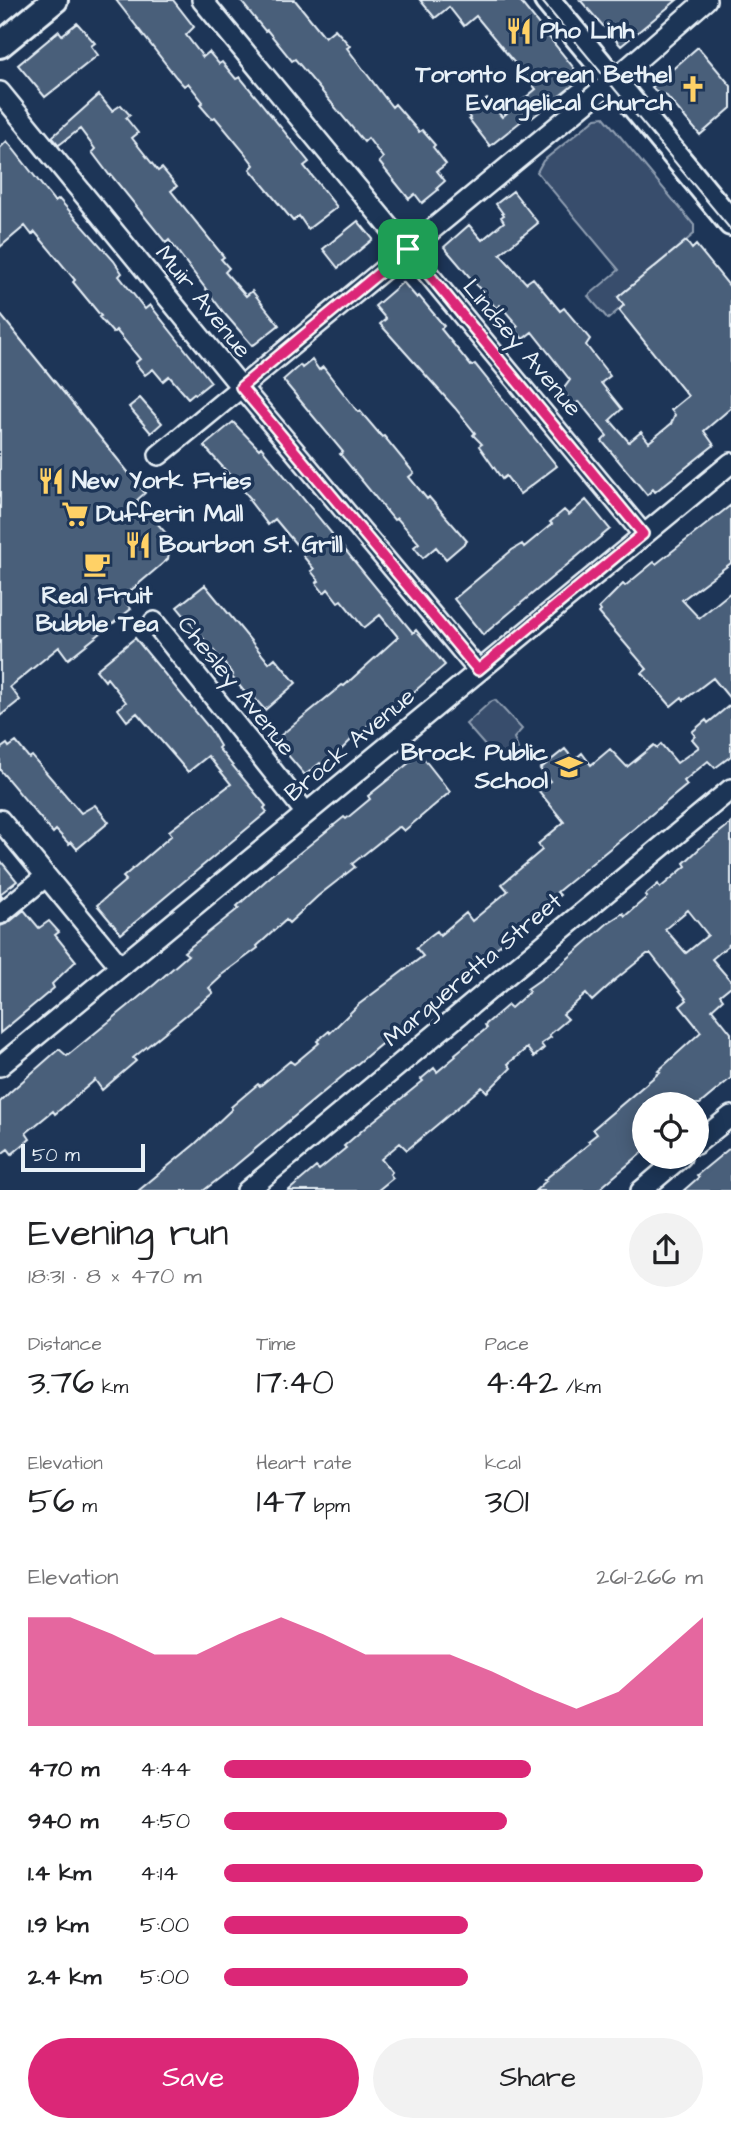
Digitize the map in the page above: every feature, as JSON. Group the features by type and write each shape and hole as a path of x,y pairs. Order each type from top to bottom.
{"main road":[{"path":"0,45 55,0"},
{"path":"547,0 731,223"}],"street":[{"name":"Lindsey Avenue","path":"202,0 643,534"},
{"path":"159,455 706,0"},
{"name":"Muir Avenue","path":"0,92 241,387 478,670"},
{"name":"Brock Avenue","path":"0,1066 731,463"},
{"name":"Chesley Avenue","path":"154,622 306,813"},
{"name":"Margueretta Street","path":"248,1190 731,789"},
{"path":"0,820 120,966"},
{"path":"0,914 45,877"},
{"path":"709,1134 731,1116"},
{"path":"641,1190 667,1169"}],"shaded area":[{"path":"604,117 694,225 694,234 618,297 624,305 608,319 588,296 619,270 537,172 543,161 596,118"},
{"path":"495,700 522,729 514,738 518,749 500,763 466,724"}],"building":[{"path":"116,0 173,0 194,27 186,35 203,57 209,52 219,64 222,62 236,79 240,77 309,162 304,166 337,207 308,229 299,216 293,221 250,169 254,165 244,152 215,117 212,119 200,105 203,102 188,83 184,86 176,77"},
{"path":"240,0 295,0 325,37 335,29 392,107 395,104 419,132 422,130 435,145 433,147 446,164 437,171 445,181 438,190 422,203 415,194 409,199 379,162 383,158 368,138 364,142 295,59 292,61"},
{"path":"420,0 519,0 582,78 532,118 529,115 490,146 467,114 487,99 502,117 536,89 476,16 464,26 449,7 435,18"},
{"path":"580,0 677,0 621,46"},
{"path":"77,23 95,43 91,46 98,55 45,97 18,65 59,31 62,35"},
{"name":"Toronto Korean Bethel Evangelical Church","path":"698,47 731,86 731,108 700,135 665,94 661,97 652,87"},
{"path":"99,95 112,111 121,105 130,115 126,118 138,133 132,138 158,171 162,168 177,186 171,191 224,257 221,259 229,268 225,272 246,296 252,291 279,325 255,344 252,345 224,313 169,240 166,243 110,176 92,152 95,149 80,129 59,145 52,137"},
{"path":"7,141 55,202 59,199 114,261 122,273 119,276 145,309 150,305 211,382 196,394 188,398 169,376 163,381 153,369 145,375 135,363 140,359 116,330 113,333 99,317 101,316 73,282 75,280 35,232 32,235 25,226 0,247 0,148"},
{"path":"513,191 538,223 500,254 526,283 533,278 560,311 564,308 590,339 586,345 610,376 601,383 622,409 610,420 629,442 641,432 649,442 671,424 675,415 671,410 688,396 619,310 624,305 618,297 686,241 692,249 696,245 731,288 731,408 704,431 714,445 655,492 653,489 647,495 602,441 607,436 581,404 578,402 574,405 562,391 570,380 532,332 523,339 515,329 518,326 500,305 496,308 444,247 469,225 482,240 504,222 501,217 504,215 496,204"},
{"path":"358,221 373,239 338,268 323,249"},
{"path":"403,282 417,298 419,296 444,326 441,329 471,366 475,364 557,466 520,494 506,476 502,479 479,446 482,444 473,435 475,433 455,408 380,324 386,319 375,306"},
{"name":"Dufferin Mall","path":"0,314 145,493 137,500 171,539 168,559 122,598 131,609 68,659 59,647 10,687 20,700 0,716"},
{"path":"312,360 319,370 323,367 358,412 384,436 414,473 409,477 467,541 446,559 436,547 423,558 414,547 419,543 397,518 394,520 340,454 343,452 283,380 300,365 302,368"},
{"path":"140,398 162,423 151,433 129,407"},
{"path":"233,422 259,449 261,447 413,633 416,630 445,665 379,722 377,718 355,736 324,767 320,763 305,775 275,740 344,686 398,637 380,615 364,628 341,600 338,602 328,589 324,593 316,583 319,581 311,571 314,569 303,556 305,555 275,519 268,525 249,500 251,499 204,446"},
{"path":"586,500 610,529 483,635 454,599 512,550 522,544 524,547 552,524 550,522 564,510 569,515"},
{"path":"731,505 731,563 682,600 699,618 731,592 731,700 713,678 684,700 682,697 671,706 642,673 647,669 599,613 599,608 623,584 625,586 654,562 656,564"},
{"path":"205,585 269,663 275,658 296,683 265,710 252,695 249,697 231,676 233,675 223,662 177,607"},
{"path":"135,638 210,729 220,746 218,748 266,806 264,808 267,812 121,934 97,905 126,880 123,877 172,835 169,831 231,784 208,756 188,772 137,713 127,721 118,709 126,702 107,678 105,681 96,670"},
{"path":"731,704 731,756 715,768 708,761 684,781 687,785 557,892 560,895 230,1170 204,1190 139,1190 195,1144 258,1084 260,1086 290,1061 294,1064 358,1005 423,956 416,948 430,936 437,931 440,935 466,913 472,921 508,891 502,884 542,850 538,844 564,822 538,790 550,781 540,769 565,749 574,760 582,753 591,765 610,749 627,767 654,745 657,748 661,744 677,763 699,747 692,739 695,736 692,732 706,720 708,723"},
{"path":"16,742 29,758 32,756 81,813 95,805 109,822 77,849 56,830 53,833 0,770 0,749"},
{"path":"420,754 450,792 404,831 400,827 397,828 352,864 355,867 289,923 286,920 257,946 258,948 220,976 209,988 213,993 133,1058 136,1061 102,1090 95,1080 55,1114 53,1111 26,1133 30,1139 12,1154 8,1149 0,1155 0,1102 9,1093 59,1049 67,1056 155,984 188,955 184,952 239,908 237,906 271,876 344,817 346,819 370,799 368,796"},
{"path":"731,823 731,943 712,959 731,981 731,986 720,995 723,999 712,1009 731,1033 731,1078 709,1096 709,1092 636,1092 701,1032 680,1006 687,1000 651,954 647,954 592,1001 586,994 563,1014 568,1019 549,1035 551,1037 541,1044 544,1048 534,1057 527,1048 508,1064 511,1068 487,1092 482,1087 407,1150 400,1143 381,1159 392,1172 390,1174 393,1178 378,1190 289,1190 316,1167 319,1170 346,1148 344,1146 423,1081 421,1079 434,1068 437,1072 487,1028 485,1025 508,1005 511,1008 529,992 527,989 557,968 609,922 623,913 625,916 658,884 660,888 686,866 684,863","holes":["688,910 708,935 686,953 665,929"]},
{"path":"0,860 17,881 0,894"},
{"path":"24,910 39,928 49,921 59,932 55,935 76,961 52,984 54,988 0,1033 0,926"},
{"path":"632,1096 632,1161 598,1190 536,1190 546,1181 544,1180 590,1143 588,1141 597,1134 593,1129"},
{"path":"731,1147 731,1190 684,1190 699,1177 697,1175 704,1169 709,1169 709,1165"}],"tram line":[{"path":"541,0 731,230"}],"place":[{"name":"Pho Linh","path":"519,31"},
{"name":"Toronto Korean Bethel Evangelical Church","path":"693,89"},
{"name":"New York Fries","path":"51,481"},
{"name":"Dufferin Mall","path":"75,514"},
{"name":"Bourbon St. Grill","path":"138,545"},
{"name":"Real Fruit Bubble Tea","path":"97,564"},
{"name":"Brock Public School","path":"569,767"}],"route":[{"path":"408,249 643,534 478,670 241,387 408,249"}]}
